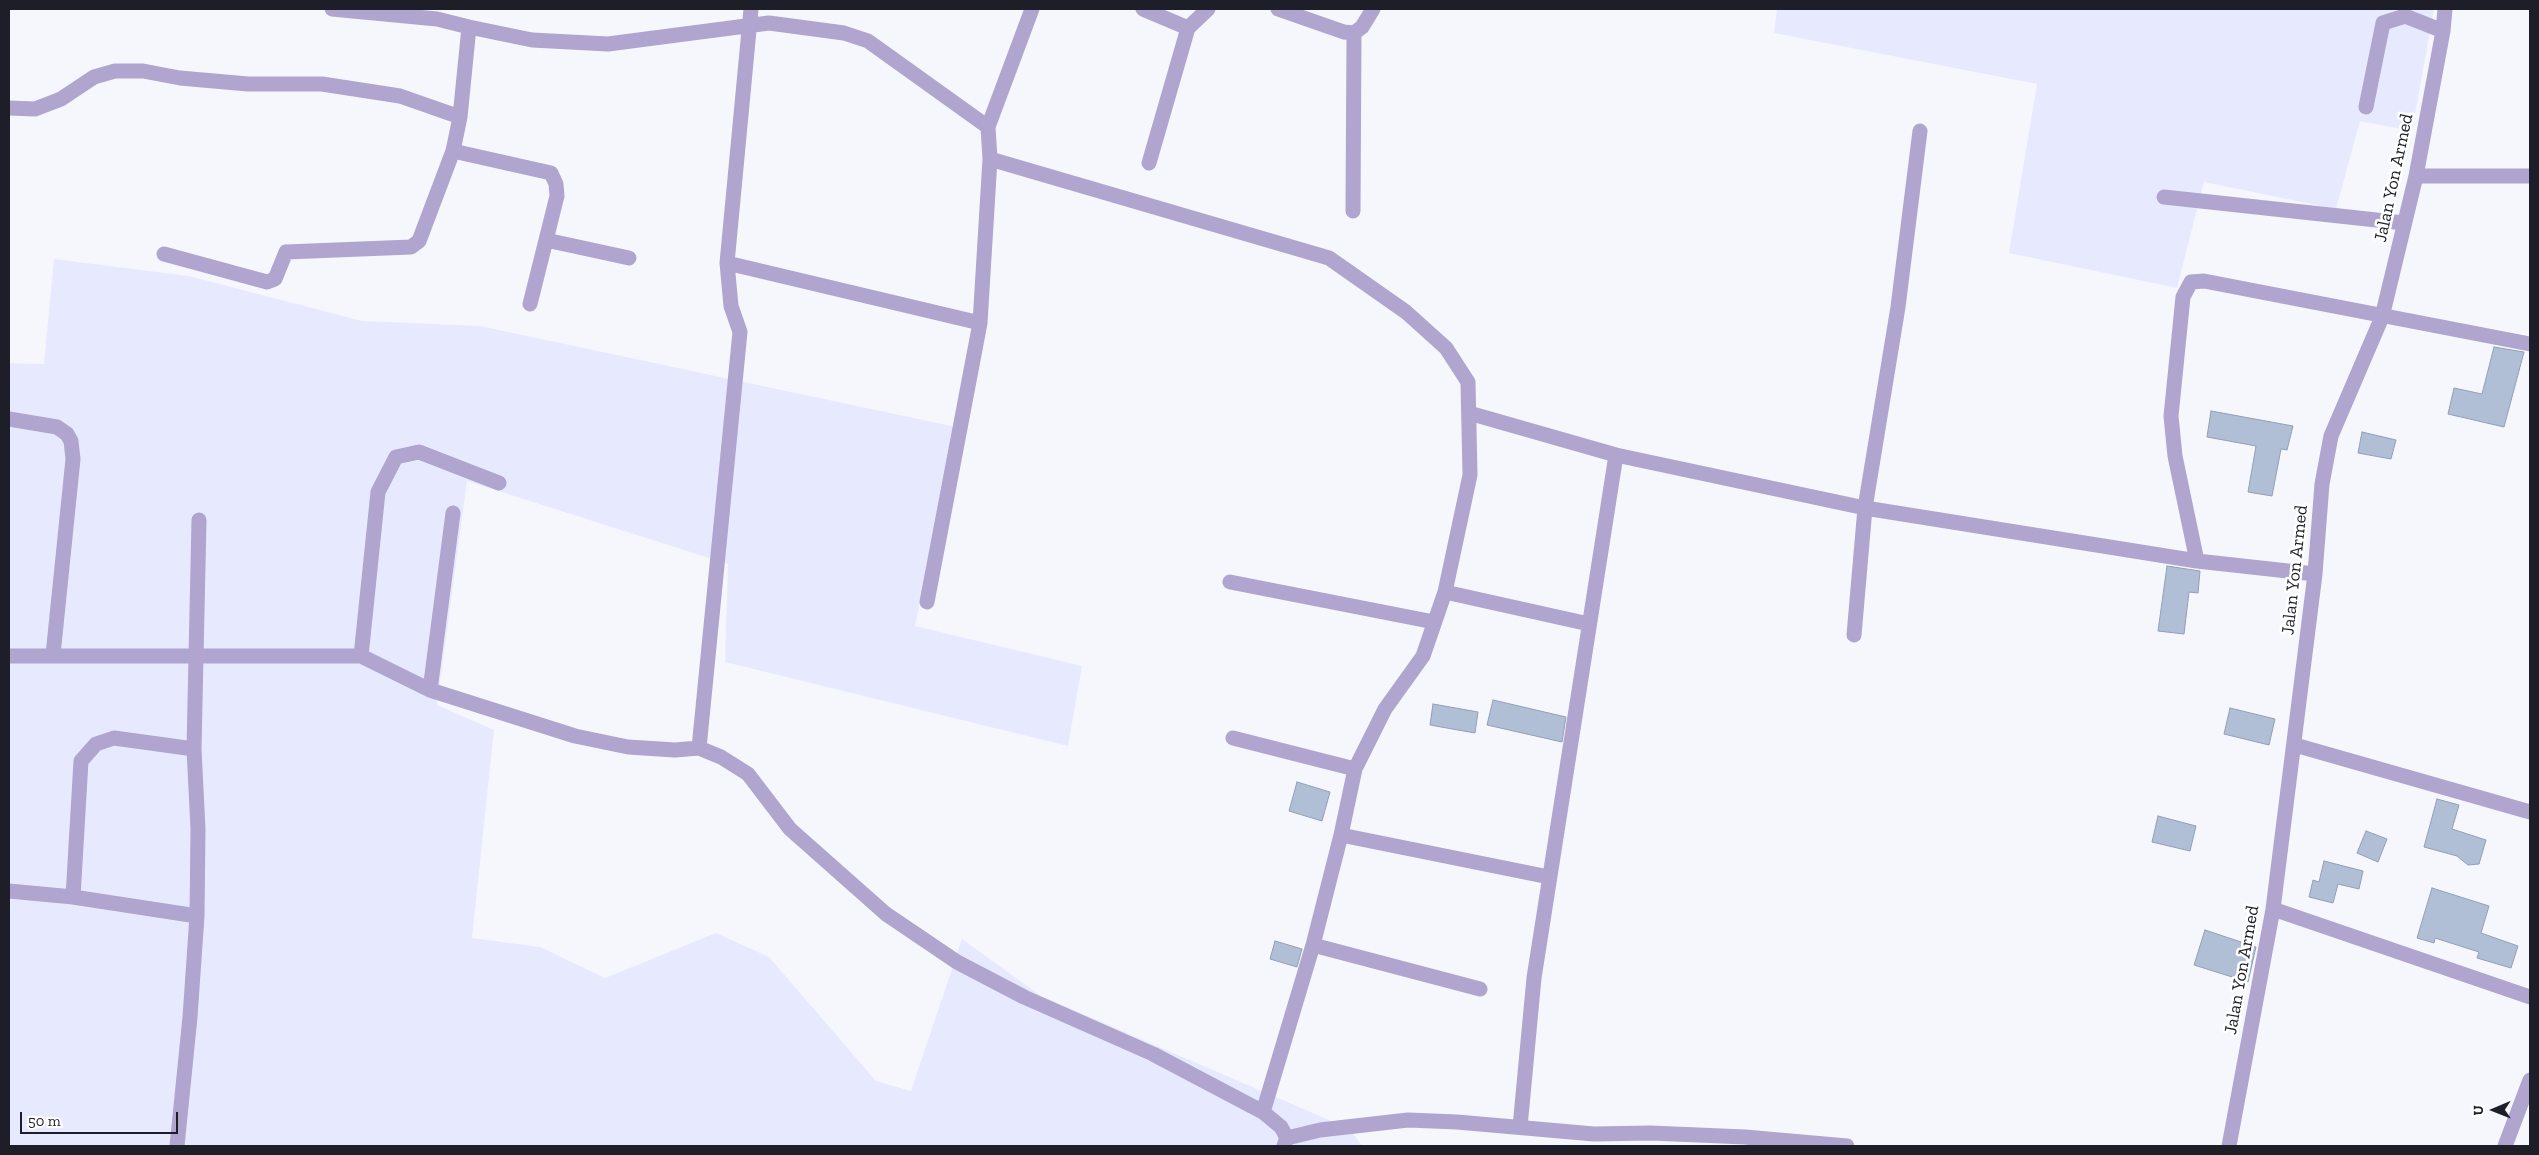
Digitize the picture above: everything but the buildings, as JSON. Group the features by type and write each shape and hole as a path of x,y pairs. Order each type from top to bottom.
{"street":[{"path":"332,9 437,19 532,40 608,44 769,23 844,33 868,41 988,127"},
{"path":"699,748 740,332 731,306 727,263 751,9"},
{"path":"927,602 980,323 990,159 988,127 1032,9"},
{"path":"1143,9 1188,28"},
{"path":"1148,163 1188,28 1208,9"},
{"path":"1278,9 1344,32 1354,33 1362,27 1373,9"},
{"name":"Jalan Yon Armed","path":"2229,1146 2273,909 2315,574 2322,484 2331,436 2382,317 2416,176 2443,31 2445,9"},
{"path":"2366,107 2383,23 2404,16 2443,31"},
{"path":"164,254 267,282 275,279 286,252 411,247 419,241 453,150 460,117 469,27"},
{"path":"1353,211 1354,33"},
{"path":"9,108 35,110 61,99 94,77 116,71 143,71 180,78 248,84 322,84 400,96 460,117"},
{"path":"1854,636 1865,508 1898,307 1920,131"},
{"path":"453,150 551,173 556,184 557,196 530,304"},
{"path":"990,159 1329,258 1406,312 1446,348 1468,382 1470,475 1445,592 1423,656 1385,709 1355,769 1342,835 1313,944 1263,1112"},
{"path":"2416,176 2530,176"},
{"path":"2164,197 2404,223"},
{"path":"546,240 628,258"},
{"path":"727,263 980,323"},
{"path":"2197,561 2175,456 2171,416 2183,298 2191,282 2204,282 2530,344"},
{"path":"1469,413 1616,455 1865,508 2197,561 2315,574"},
{"path":"9,419 57,428 67,434 72,441 73,459 53,656"},
{"path":"361,656 378,492 396,457 419,452 499,483"},
{"path":"1520,1127 1534,978 1616,455"},
{"path":"430,690 453,514"},
{"path":"177,1146 190,1017 197,916 198,829 194,749 200,520"},
{"path":"1230,582 1434,622"},
{"path":"1445,592 1589,624"},
{"path":"9,656 196,654 361,656 430,690 575,736 628,747 675,750 699,748 721,756 748,774 790,829 886,914 957,962 1024,996 1153,1054 1263,1112 1281,1127 1285,1142 1320,1130 1408,1120 1594,1134 1651,1133 1745,1137 1847,1146"},
{"path":"73,897 81,761 96,744 114,738 194,749"},
{"path":"1233,738 1355,769"},
{"path":"2294,745 2530,812"},
{"path":"1342,835 1549,877"},
{"path":"9,891 73,897 197,916"},
{"path":"2273,909 2530,997"},
{"path":"1313,944 1480,989"},
{"path":"2504,1146 2530,1080"}],"shaded area":[{"path":"1777,9 2434,9 2412,131 2360,121 2336,209 2204,182 2177,288 2009,253 2037,84 1774,33"},
{"path":"54,259 189,276 362,321 480,326 956,427 915,626 1082,666 1068,746 725,662 728,564 467,481 437,705 494,730 472,938 540,947 605,978 716,933 769,957 876,1081 911,1091 962,939 1041,996 1350,1129 1362,1146 9,1146 9,363 44,364"}]}
